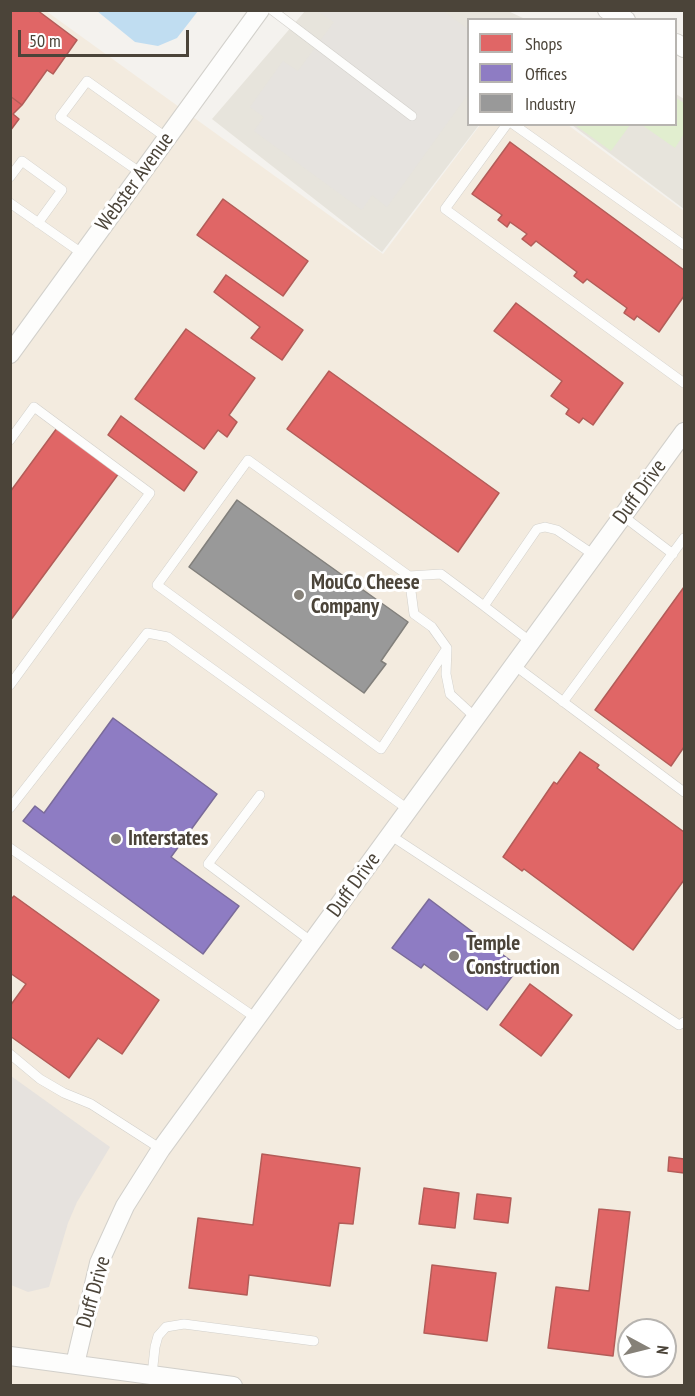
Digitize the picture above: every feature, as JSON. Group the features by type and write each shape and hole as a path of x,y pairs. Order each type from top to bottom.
{"street":[{"name":"Webster Avenue","path":"10,354 260,10"},
{"path":"607,10 622,18"},
{"name":"Duff Drive","path":"75,1364 99,1263 125,1206 161,1149 684,432"},
{"path":"10,1356 75,1364 122,1374 152,1375 233,1386"}],"lane":[{"path":"272,10 412,116"},
{"path":"141,173 60,117 87,81 167,138"},
{"path":"506,126 445,209 684,383"},
{"path":"516,126 684,245"},
{"path":"10,177 22,161 62,190 38,223"},
{"path":"10,203 82,254"},
{"path":"10,440 34,407 150,493 10,685"},
{"path":"447,648 381,749 157,585 248,460 409,576 441,574 531,642"},
{"path":"623,516 673,554"},
{"path":"484,606 537,529 545,527 557,530 594,555"},
{"path":"563,702 684,538"},
{"path":"409,576 414,614 432,627 447,648 446,674 450,694 476,718"},
{"path":"10,808 147,633 168,637 409,810"},
{"path":"514,665 684,792"},
{"path":"260,795 208,864 312,942"},
{"path":"390,835 679,1025 684,1022"},
{"path":"10,848 256,1018"},
{"path":"10,1054 64,1093 91,1104 161,1149"},
{"path":"152,1375 154,1347 158,1336 166,1327 184,1324 314,1341"}],"shaded area":[{"path":"506,10 523,18 467,18 467,126 478,126 382,252 212,119 305,11"},
{"path":"10,11 46,11 383,254 479,126 569,126 684,211 684,1385 11,1385"},
{"path":"443,11 467,28 467,95 387,207 372,195 362,210 254,131 264,117 250,107 283,61 298,71 334,22 318,12"},
{"path":"677,95 684,99 684,209 573,126 677,126"},
{"path":"11,1076 110,1147 77,1202 68,1223 49,1287 28,1292 11,1285"}],"green space":[{"path":"677,99 684,103 684,134 675,148 643,126 677,126"},
{"path":"576,126 629,126 611,151"}],"water":[{"path":"97,11 198,11 177,38 158,46 135,42"}],"building: Shops":[{"path":"10,10 37,10 77,40 53,74 47,70 22,105 10,96"},
{"path":"10,96 22,105 13,114 19,119 10,131"},
{"path":"510,142 684,270 684,296 659,332 637,316 634,320 624,313 627,308 587,279 583,283 574,276 577,272 536,241 531,246 522,239 527,234 510,222 507,227 498,220 502,215 472,194"},
{"path":"223,199 308,261 283,296 197,235"},
{"path":"226,275 303,330 282,360 251,338 260,327 214,292"},
{"path":"516,303 623,383 593,425 583,418 579,423 566,414 569,409 551,396 562,381 494,331"},
{"path":"186,329 255,378 229,415 237,422 227,437 218,430 204,449 135,399"},
{"path":"329,371 499,493 458,552 287,429"},
{"path":"121,416 197,472 184,491 108,435"},
{"path":"57,428 119,473 10,621 10,492"},
{"path":"684,587 684,747 671,766 595,710"},
{"path":"580,752 599,765 597,768 684,832 684,880 633,950 524,869 522,871 503,857 554,782 557,784"},
{"path":"14,896 159,1000 122,1054 98,1038 69,1078 10,1036 10,1006 26,984 10,973 10,900"},
{"path":"530,984 572,1015 541,1056 500,1025"},
{"path":"262,1154 360,1168 353,1224 339,1223 330,1286 249,1275 247,1295 189,1288 198,1218 253,1225"},
{"path":"669,1157 684,1159 684,1173 668,1171"},
{"path":"424,1188 459,1193 455,1228 419,1224"},
{"path":"477,1194 511,1198 508,1223 474,1219"},
{"path":"599,1209 630,1212 613,1356 548,1348 556,1287 589,1291"},
{"path":"432,1265 496,1273 487,1341 424,1333"}],"building: Offices":[{"name":"Interstates","path":"113,718 217,794 171,857 239,906 203,954 23,821 35,806 44,813"},
{"name":"Temple Construction","path":"429,899 519,967 487,1010 424,964 421,968 392,948"}],"building: Industry":[{"name":"MouCo Cheese Company","path":"237,500 408,622 381,661 386,664 364,693 189,567"}],"place":[{"name":"MouCo Cheese Company","path":"299,595"},
{"name":"Interstates","path":"116,839"},
{"name":"Temple Construction","path":"454,956"}]}
